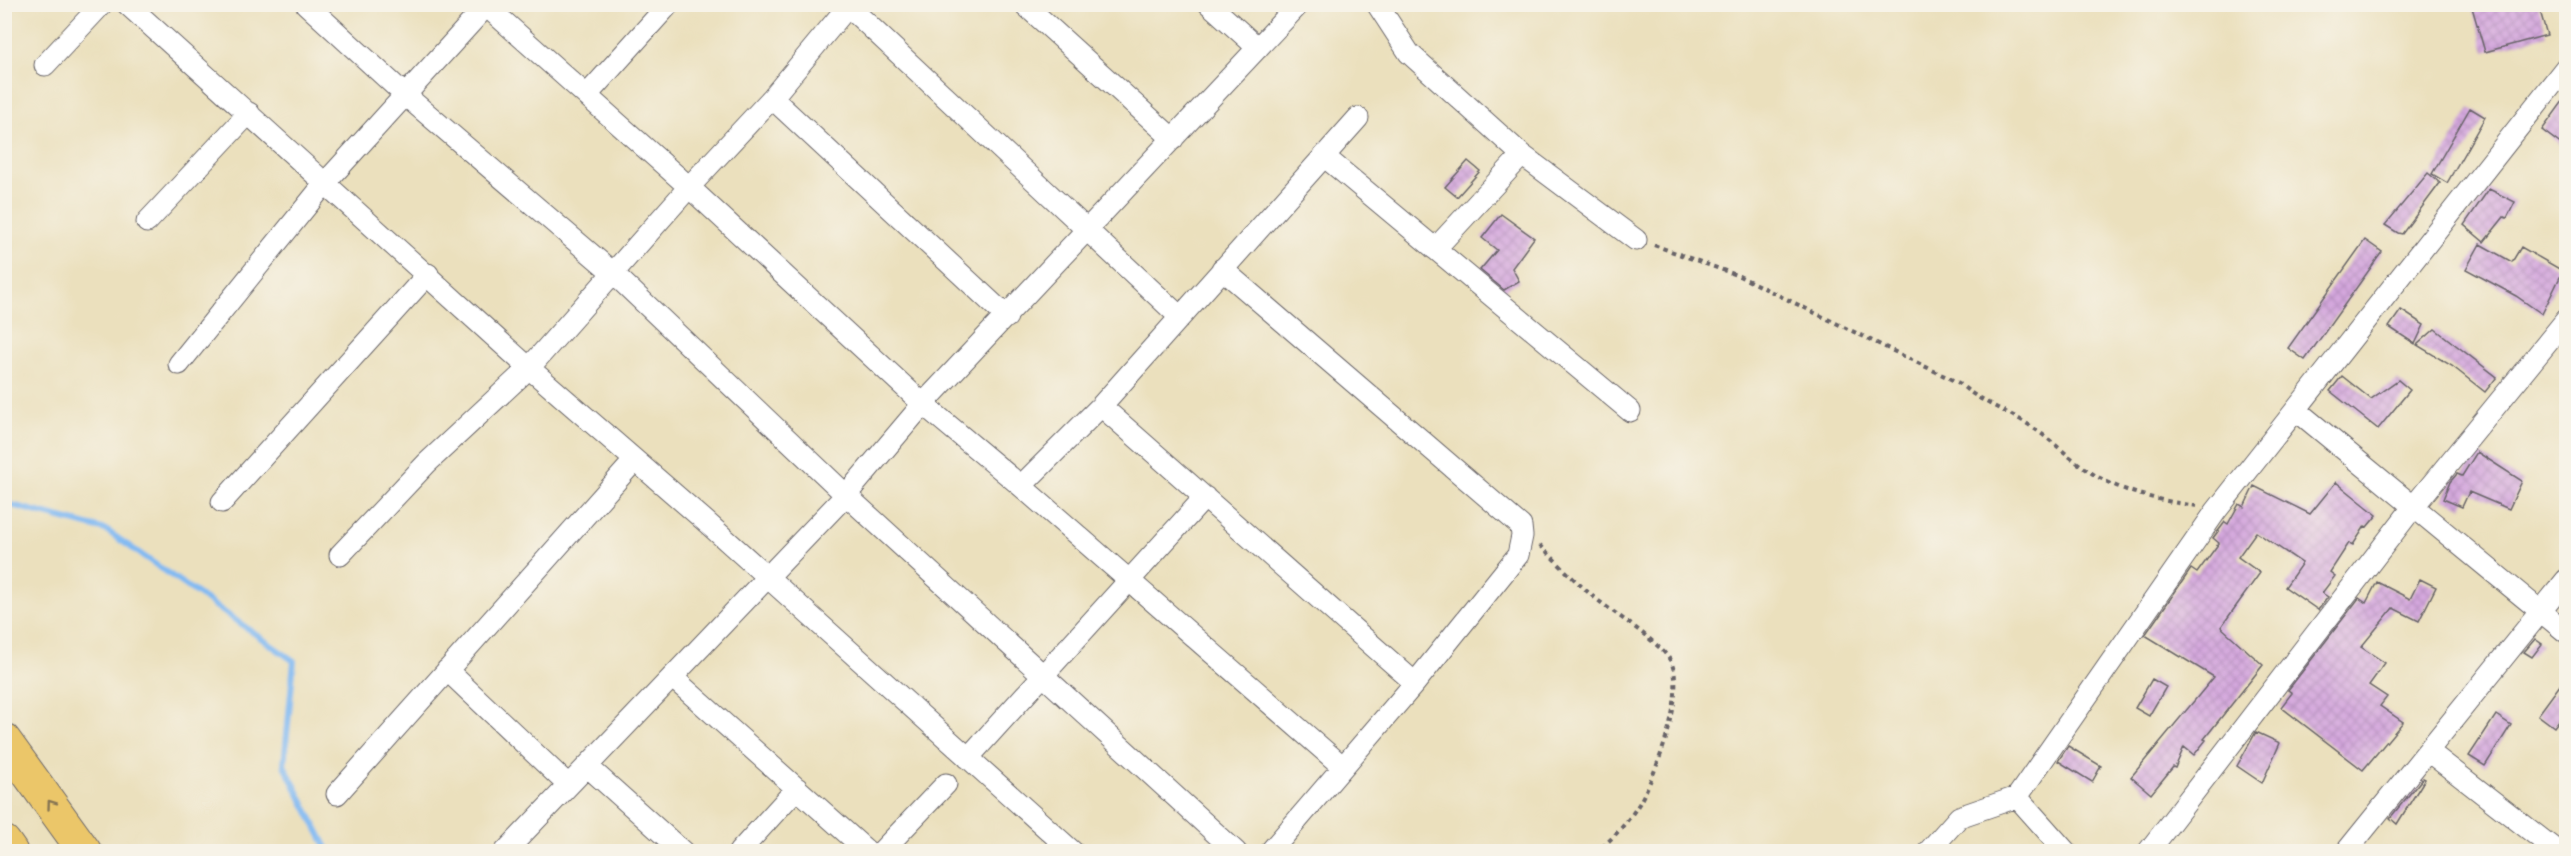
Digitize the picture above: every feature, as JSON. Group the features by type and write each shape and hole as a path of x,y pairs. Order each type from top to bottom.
{"main road":[{"path":"4,740 85,852"},
{"path":"4,842 11,852"}],"street":[{"path":"45,65 102,4"},
{"path":"127,4 428,274 529,368 768,577 1073,852"},
{"path":"306,4 405,95 612,272 846,495 1236,852"},
{"path":"1024,4 1173,139"},
{"path":"1209,4 1258,48"},
{"path":"505,852 846,495 923,404 1299,4"},
{"path":"1377,4 1408,53 1522,154 1636,240"},
{"path":"179,364 326,182 486,5 689,187 923,404 1021,486 1343,767"},
{"path":"587,95 669,5"},
{"path":"340,555 427,463 529,368 612,272 772,98 848,5 1087,232 1180,316"},
{"path":"1929,852 1959,817 2017,796 2216,511 2566,67"},
{"path":"772,98 1007,316"},
{"path":"147,222 249,113"},
{"path":"1021,486 1101,406 1358,118"},
{"path":"1435,249 1522,154"},
{"path":"1325,157 1630,411"},
{"path":"1222,269 1521,526 1522,536 1518,555 1414,683 1270,852"},
{"path":"222,502 428,274"},
{"path":"2148,852 2414,506 2566,320"},
{"path":"1101,406 1414,683"},
{"path":"2296,410 2566,632"},
{"path":"337,794 635,460"},
{"path":"968,758 1205,497"},
{"path":"2346,852 2566,580"},
{"path":"447,670 568,785"},
{"path":"672,677 867,852"},
{"path":"2428,751 2558,852"},
{"path":"587,766 683,852"},
{"path":"881,852 946,784"},
{"path":"739,852 797,788"},
{"path":"2017,796 2066,852"}],"path":[{"path":"1636,240 1682,253 1739,276 1959,382 1972,395 2029,425 2052,445 2100,478 2144,497 2216,511"},
{"path":"1521,526 1589,593 1642,634 1670,660 1677,692 1667,734 1639,803 1613,838 1597,852"}],"building":[{"path":"2471,4 2538,4 2547,35 2485,52"},
{"path":"2566,97 2566,148 2542,130"},
{"path":"2470,108 2485,117 2447,183 2432,174"},
{"path":"1468,161 1480,171 1457,197 1445,187"},
{"path":"2428,173 2440,183 2402,234 2385,225"},
{"path":"2489,189 2515,202 2507,218 2504,217 2484,242 2464,225"},
{"path":"1501,214 1534,238 1512,268 1519,281 1504,290 1480,270 1497,250 1482,238"},
{"path":"2365,240 2382,252 2305,360 2288,348"},
{"path":"2480,244 2512,262 2521,247 2563,271 2542,314 2516,296 2466,269"},
{"path":"2401,310 2424,325 2415,344 2389,327"},
{"path":"2435,329 2497,377 2485,392 2452,366 2417,345"},
{"path":"2342,376 2371,399 2398,380 2410,390 2378,429 2330,391"},
{"path":"2477,452 2522,481 2509,509 2469,492 2462,507 2443,499 2450,482 2457,474 2462,476"},
{"path":"2336,482 2377,515 2367,527 2365,526 2353,545 2349,543 2330,572 2335,576 2322,593 2328,597 2318,610 2285,587 2302,563 2256,532 2238,557 2260,573 2221,627 2263,665 2194,755 2184,747 2175,768 2173,767 2151,794 2131,777 2214,677 2145,635 2191,569 2197,573 2219,543 2213,538 2225,522 2228,524 2239,504 2244,507 2254,486 2310,514"},
{"path":"2420,579 2436,587 2419,621 2393,608 2361,647 2385,663 2369,685 2387,697 2380,706 2403,722 2363,770 2281,707 2292,693 2288,690 2359,598 2366,603 2377,582 2410,599"},
{"path":"2535,639 2542,644 2532,657 2524,652"},
{"path":"2566,677 2566,711 2554,727 2538,715"},
{"path":"2152,679 2166,687 2149,716 2135,708"},
{"path":"2496,715 2511,725 2485,766 2469,756"},
{"path":"2256,732 2280,743 2262,783 2237,766"},
{"path":"2068,746 2101,766 2092,782 2058,761"},
{"path":"2423,778 2425,779 2397,824 2390,818"}],"waterway":[{"path":"4,503 106,530 294,661 284,765 329,852"}]}
